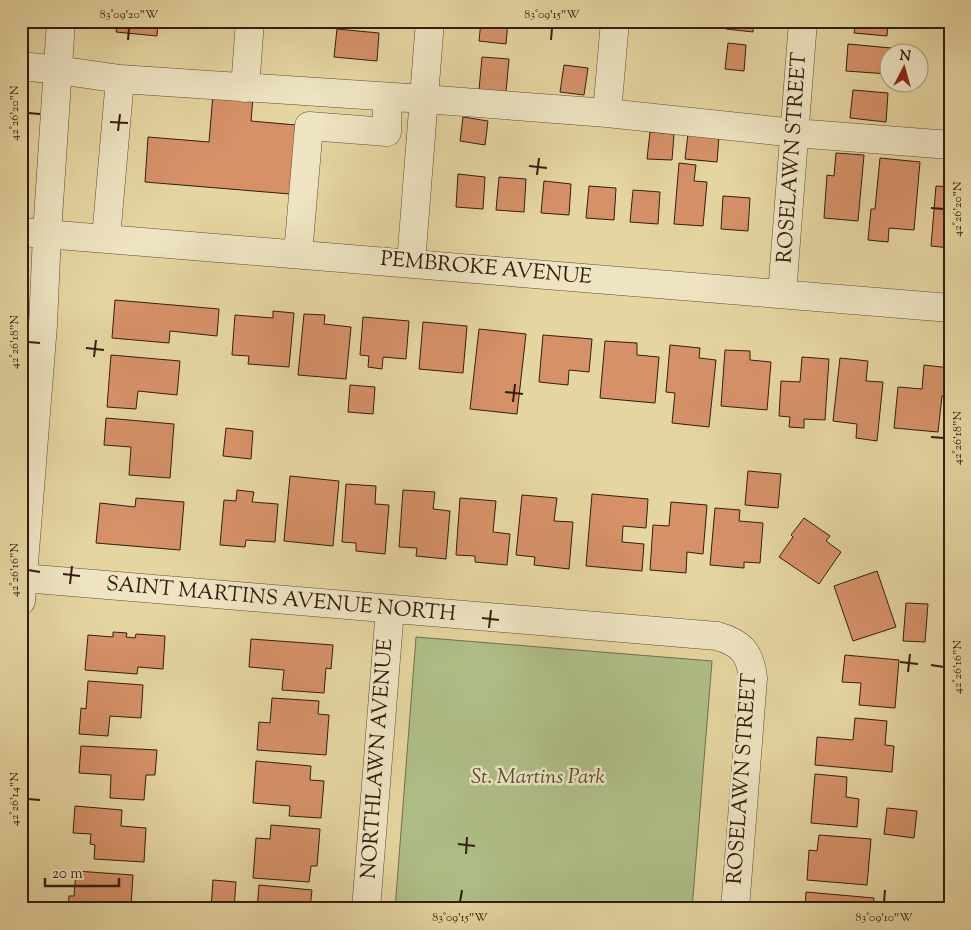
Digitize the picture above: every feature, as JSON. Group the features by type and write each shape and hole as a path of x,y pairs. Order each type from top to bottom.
{"street":[{"path":"22,590 43,325 34,233 58,70 61,21"},
{"path":"245,88 250,21"},
{"path":"411,263 430,21"},
{"path":"607,113 615,21"},
{"name":"ROSELAWN STREET","path":"782,294 803,21"},
{"path":"21,66 120,80 424,99 607,113 795,133 950,145"},
{"path":"106,238 120,80"},
{"path":"298,254 309,126 386,132 387,97"},
{"name":"PEMBROKE AVENUE","path":"34,233 950,308"},
{"name":"SAINT MARTINS AVENUE NORTH","path":"22,590 390,609 717,636 733,641 744,651"},
{"name":"NORTHLAWN AVENUE","path":"366,909 390,609"},
{"name":"ROSELAWN STREET","path":"735,909 753,678 751,664 744,651"}],"green space":[{"name":"St. Martins Park","path":"416,637 712,661 692,909 395,909"}],"building":[{"path":"118,21 158,21 157,36 116,32"},
{"path":"481,21 508,21 506,44 479,41"},
{"path":"726,21 754,21 753,32 726,29"},
{"path":"856,21 888,21 887,36 854,33"},
{"path":"337,29 379,33 377,61 334,57"},
{"path":"728,43 746,45 744,71 725,69"},
{"path":"848,44 878,47 878,73 846,71"},
{"path":"482,57 509,59 506,92 479,90"},
{"path":"564,65 588,68 584,95 560,92"},
{"path":"853,90 888,93 886,122 850,118"},
{"path":"213,94 253,97 251,121 296,125 290,194 145,182 148,137 209,142"},
{"path":"463,117 488,121 485,145 460,141"},
{"path":"650,132 674,134 672,160 647,159"},
{"path":"688,134 719,137 717,162 685,159"},
{"path":"836,153 864,155 858,221 824,218 827,175 834,176"},
{"path":"880,158 920,162 914,230 889,228 888,242 868,240 871,209 875,209"},
{"path":"679,163 696,165 694,181 707,182 703,226 674,224"},
{"path":"458,174 485,177 483,209 456,207"},
{"path":"499,177 526,179 524,212 496,210"},
{"path":"544,181 571,184 569,215 541,213"},
{"path":"589,186 616,188 614,220 586,218"},
{"path":"936,186 950,187 950,248 931,246"},
{"path":"633,190 660,192 658,224 630,222"},
{"path":"723,196 750,198 748,231 721,229"},
{"path":"115,300 219,309 217,336 170,331 169,343 112,338"},
{"path":"273,311 294,313 289,367 248,364 249,356 232,355 235,315 273,318"},
{"path":"304,314 325,315 324,324 351,327 346,379 298,375"},
{"path":"363,317 409,321 406,359 383,357 382,369 368,367 369,356 360,355"},
{"path":"423,322 467,326 463,373 419,369"},
{"path":"479,329 526,334 517,414 470,409"},
{"path":"543,335 592,339 589,372 569,370 568,385 539,382"},
{"path":"605,341 637,343 637,355 659,357 655,403 600,398"},
{"path":"670,345 700,348 699,358 716,360 709,427 672,423 675,393 666,392"},
{"path":"725,350 750,351 750,360 771,362 767,410 721,406"},
{"path":"111,355 180,361 177,395 138,391 136,409 107,407"},
{"path":"802,357 829,359 825,420 804,419 804,428 789,427 790,417 779,416 781,381 800,382"},
{"path":"840,358 868,361 866,381 883,382 877,441 856,438 857,424 833,421"},
{"path":"924,365 950,368 948,397 942,396 938,432 894,428 898,387 922,389"},
{"path":"350,385 375,387 373,414 348,412"},
{"path":"106,418 174,424 170,478 129,475 131,447 104,445"},
{"path":"226,428 253,431 251,459 223,456"},
{"path":"748,471 781,474 778,508 745,505"},
{"path":"290,476 339,481 333,546 284,541"},
{"path":"346,484 376,486 375,504 389,505 385,554 356,551 356,543 342,542"},
{"path":"237,490 254,492 252,502 278,504 275,542 246,540 245,547 220,545 224,500 236,501"},
{"path":"403,490 435,492 433,509 450,511 446,559 416,556 417,548 399,547"},
{"path":"592,494 648,499 646,528 623,526 622,542 644,544 642,571 586,566"},
{"path":"522,495 557,498 554,521 573,522 569,569 534,565 535,557 516,555"},
{"path":"136,498 184,502 180,550 96,543 100,503 135,507"},
{"path":"460,498 496,501 493,532 510,534 507,565 475,562 475,556 456,555"},
{"path":"671,502 707,505 703,554 687,552 686,573 650,570 653,525 669,526"},
{"path":"715,508 740,510 739,521 763,523 760,563 744,562 744,568 710,565"},
{"path":"804,518 830,536 826,541 841,552 819,584 779,557 793,537 791,535"},
{"path":"877,571 896,627 853,641 834,586"},
{"path":"906,603 928,604 925,642 903,641"},
{"path":"113,632 127,633 126,637 135,638 136,634 165,636 163,669 138,667 137,674 85,670 88,635 113,637"},
{"path":"251,639 333,645 331,669 326,668 324,693 282,690 284,670 249,667"},
{"path":"845,655 899,660 895,708 859,705 861,683 842,682"},
{"path":"88,681 143,685 141,718 110,716 108,736 79,734 81,708 86,709"},
{"path":"272,698 319,701 318,714 329,715 326,755 257,750 259,722 270,723"},
{"path":"855,718 887,721 885,745 894,746 892,772 815,765 817,737 853,740"},
{"path":"81,746 157,750 155,775 146,775 144,800 110,798 111,775 79,773"},
{"path":"256,761 311,766 310,780 324,781 321,818 289,816 290,806 253,803"},
{"path":"815,774 847,777 846,797 859,799 857,827 811,823"},
{"path":"75,806 122,810 121,826 146,828 144,862 94,859 95,845 90,844 91,834 73,833"},
{"path":"887,808 917,811 914,838 884,834"},
{"path":"271,825 320,829 317,866 311,866 309,882 253,878 256,838 270,839"},
{"path":"819,835 871,839 867,885 807,880 809,850 817,851"},
{"path":"76,871 133,875 131,906 98,903 98,909 68,909 69,896 74,896"},
{"path":"213,880 236,882 234,909 211,909"},
{"path":"259,885 312,890 310,909 257,909"},
{"path":"806,892 874,898 873,909 805,909"}]}
